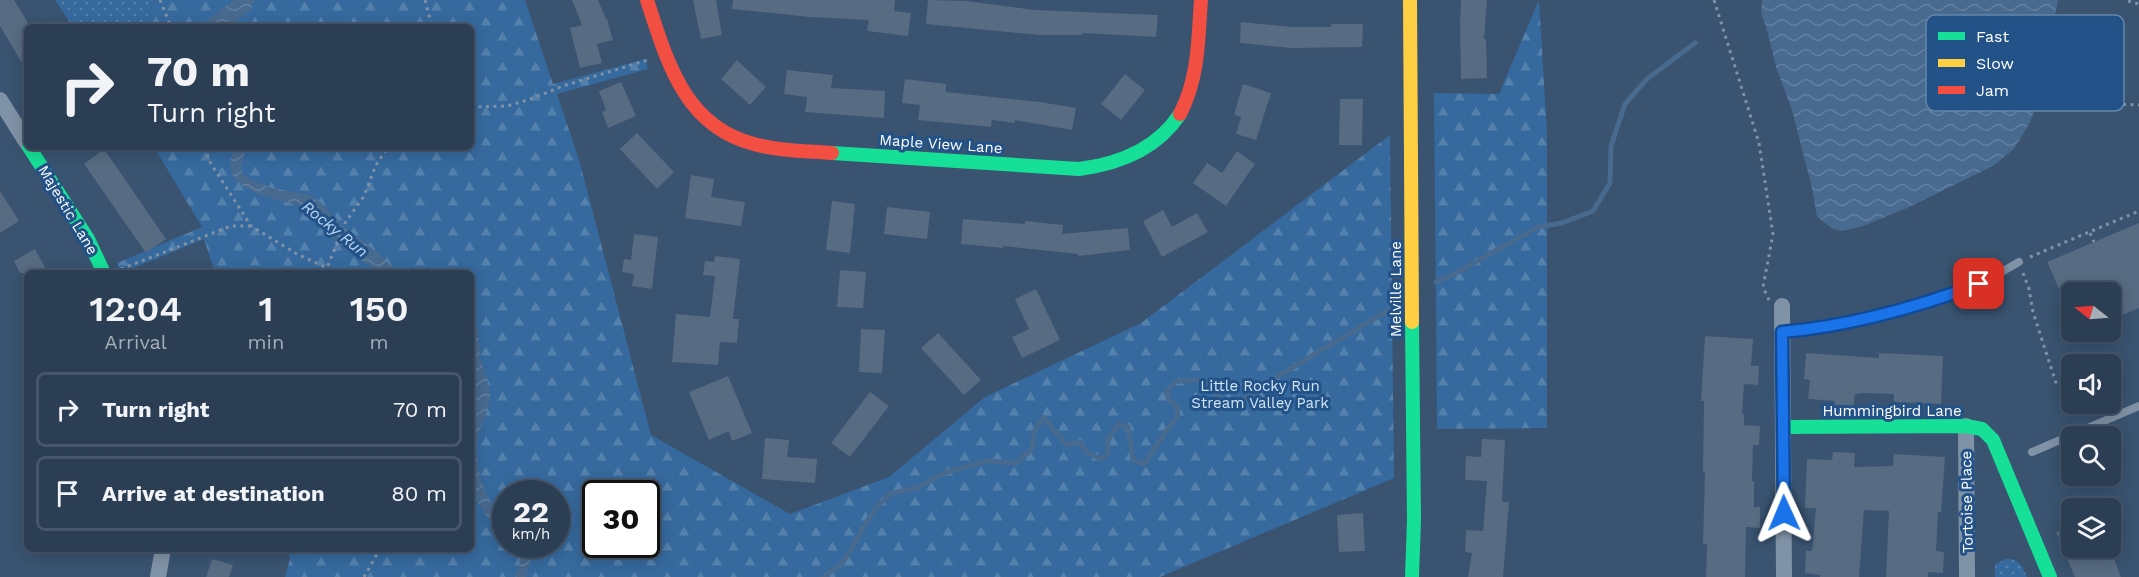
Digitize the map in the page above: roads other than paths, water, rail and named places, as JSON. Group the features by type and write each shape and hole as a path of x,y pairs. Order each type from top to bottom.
{"street":[{"name":"Maple View Lane","path":"647,0 676,83 701,115 728,135 747,142 793,150 1079,169 1096,168 1132,157 1154,142 1173,123 1187,100 1194,81 1201,0"},
{"name":"Melville Lane","path":"1410,0 1414,520 1412,577"},
{"path":"0,100 24,138"},
{"name":"Majestic Lane","path":"31,150 88,239 103,270"},
{"path":"1782,306 1784,577"},
{"name":"Hummingbird Lane","path":"1783,427 1966,426 1982,429 1992,440 2050,577"},
{"name":"Tortoise Place","path":"1966,426 1967,577"},
{"path":"158,577 162,552"}],"lane":[{"path":"1782,332 1853,322 1932,301 1979,284 2019,262"},
{"path":"2032,452 2139,406"}],"water":[{"path":"234,0 255,0 250,11 233,24 205,24"},
{"path":"1762,0 2058,0 2055,15 1926,15 1926,111 2034,111 2014,149 1993,166 1905,209 1863,226 1843,231 1833,229 1817,217 1792,110 1776,67 1761,14"},
{"name":"Rocky Run","path":"234,150 245,150 241,168 247,178 272,188 310,195 321,203 339,223 377,252 396,270 375,270 333,239 310,212 300,206 263,196 244,187 235,179 230,162"},
{"path":"474,328 478,332 481,359 490,392 488,409 478,438 477,459 482,482 492,504 492,524 474,497 474,404 476,396"},
{"path":"519,558 531,558 526,577 515,577"}],"waterway":[{"path":"1436,282 1538,227 1562,223 1593,211 1610,183 1611,146 1625,104 1647,79 1695,43"},
{"path":"823,577 842,564 874,510 890,494 919,487 944,473 987,461 1016,463 1032,449 1034,432 1043,417 1067,445 1080,442 1087,453 1101,459 1108,454 1108,439 1118,424 1128,427 1133,460 1144,464 1177,418 1178,407 1169,400 1167,390 1177,381 1200,380 1221,399 1240,403 1260,387 1392,308"}],"park label":[{"name":"Little Rocky Run Stream Valley Park","path":"1260,394"}]}
